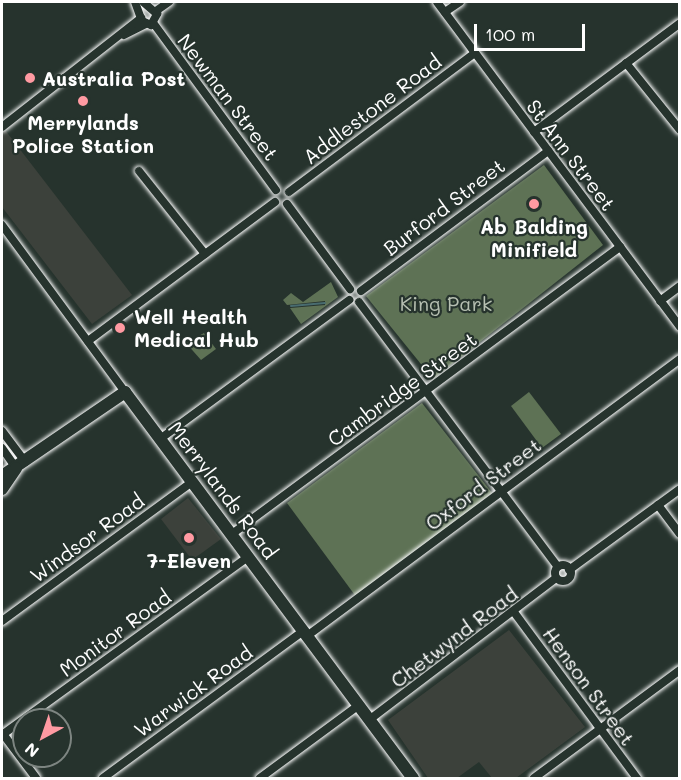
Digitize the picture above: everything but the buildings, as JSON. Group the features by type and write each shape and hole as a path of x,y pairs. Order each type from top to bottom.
{"main road":[{"name":"Merrylands Road","path":"125,392 413,778"},
{"path":"2,476 125,392"},
{"path":"2,489 21,465"}],"street":[{"name":"Newman Street","path":"135,2 145,20 276,190"},
{"path":"143,2 154,10"},
{"path":"2,127 145,20 154,10 169,2"},
{"name":"St Ann Street","path":"437,2 680,327"},
{"path":"445,12 460,2"},
{"path":"145,20 154,10"},
{"path":"534,132 680,22"},
{"name":"Addlestone Road","path":"289,192 475,53"},
{"path":"626,63 680,130"},
{"name":"Burford Street","path":"361,291 548,151"},
{"path":"139,171 205,254"},
{"path":"275,202 276,190 289,192 287,204"},
{"path":"88,341 275,202 287,204 350,289 349,300"},
{"name":"Merrylands Road","path":"2,225 125,392"},
{"name":"Cambridge Street","path":"232,534 620,247"},
{"path":"660,301 680,286"},
{"path":"350,289 361,291 359,302"},
{"path":"160,439 349,300 359,302 558,567 570,570 680,489"},
{"name":"Oxford Street","path":"305,634 680,359"},
{"path":"2,431 21,465"},
{"path":"2,448 21,465"},
{"name":"Windsor Road","path":"2,621 192,482"},
{"path":"658,505 680,534"},
{"name":"Monitor Road","path":"2,735 248,557"},
{"path":"556,578 558,567"},
{"name":"Chetwynd Road","path":"369,720 556,578 566,580 570,570"},
{"name":"Henson Street","path":"514,612 637,778"},
{"name":"Warwick Road","path":"102,778 305,634"},
{"path":"534,778 680,670"},
{"path":"260,778 359,705"},
{"path":"2,735 36,778"}],"shaded area":[{"path":"2,126 132,295 92,324 2,207"},
{"path":"188,498 221,539 192,560 161,519"},
{"path":"509,630 585,727 516,778 492,778 479,762 457,778 428,778 388,720"}],"green space":[{"name":"King Park","path":"544,165 603,245 433,379 366,296"},
{"path":"331,282 338,297 301,324 290,308 325,305 325,301 287,305 283,300 291,293 303,302"},
{"path":"204,333 216,349 201,360 186,343"},
{"path":"529,392 561,434 542,448 511,406"},
{"path":"422,403 492,493 357,598 287,503"}],"waterway":[{"path":"291,306 325,303"}],"place":[{"name":"Australia Post","path":"30,78"},
{"name":"Merrylands Police Station","path":"83,101"},
{"name":"Ab Balding Minifield","path":"534,204"},
{"name":"Well Health Medical Hub","path":"120,328"},
{"name":"7-Eleven","path":"189,538"}]}
